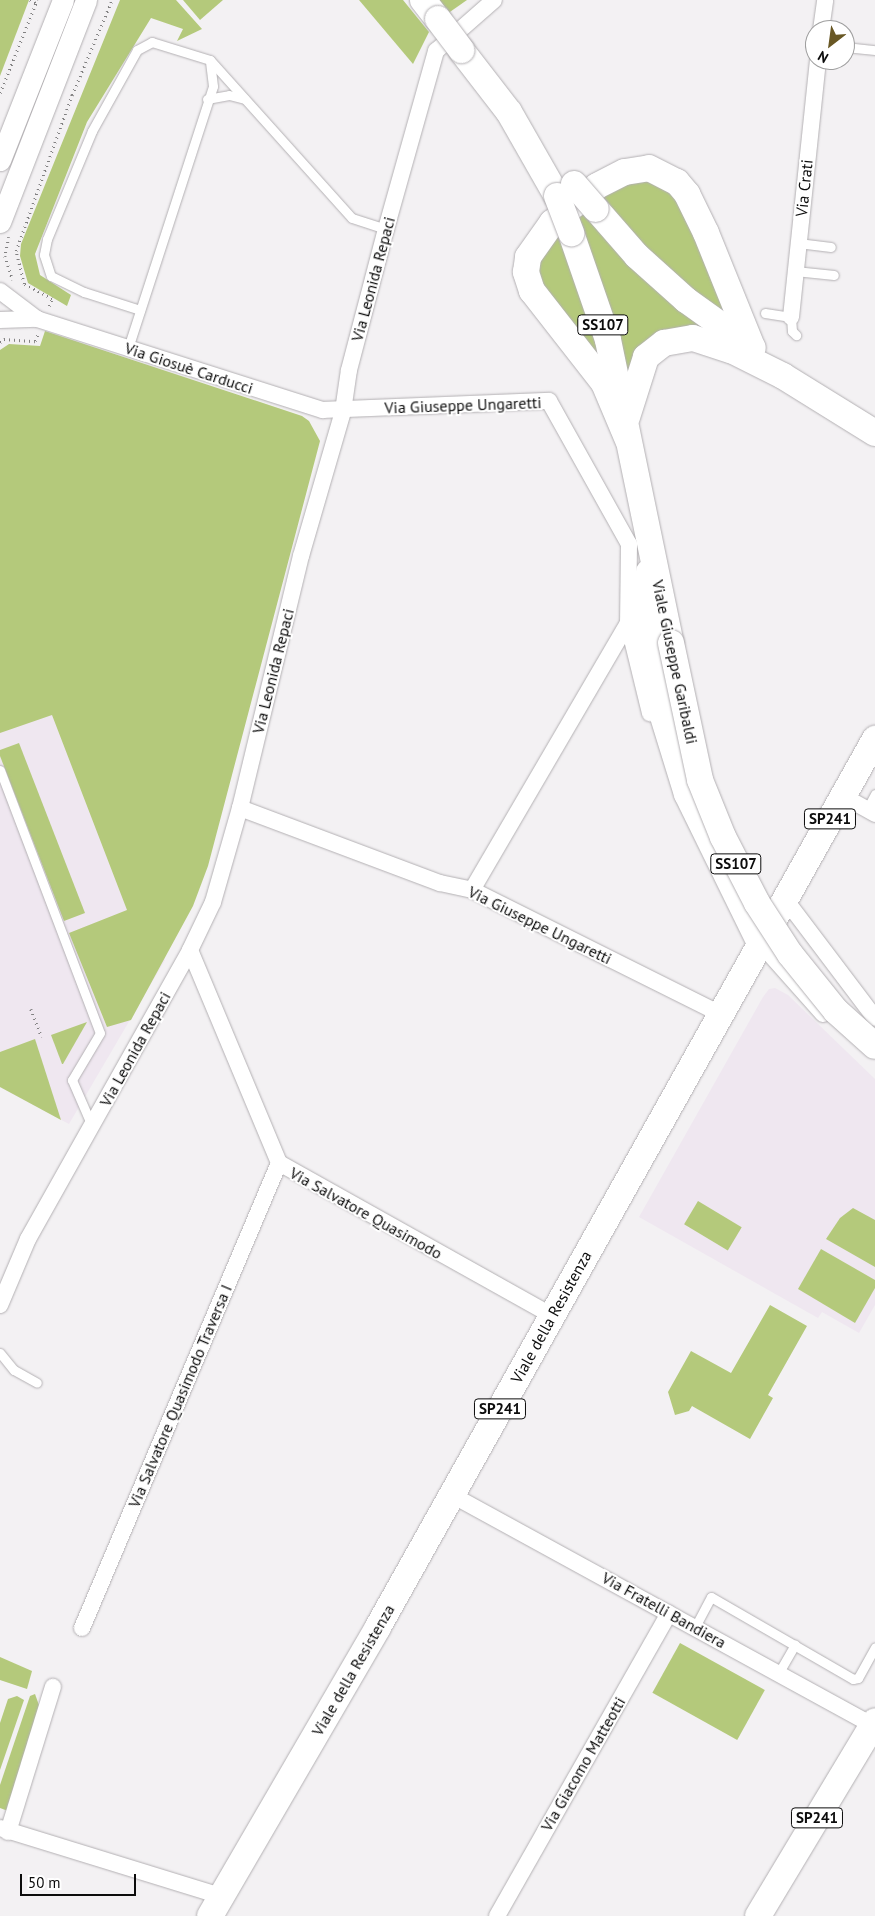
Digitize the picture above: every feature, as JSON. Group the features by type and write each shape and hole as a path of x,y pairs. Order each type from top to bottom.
{"main road":[{"name":"SS107","path":"430,10 509,112 566,190"},
{"path":"627,430 604,383 532,291 526,272 528,257 552,223 597,186 625,172 649,168 677,182 687,194 706,233 752,347"},
{"path":"566,190 596,209 637,256 686,300 752,347 783,376"},
{"name":"Viale Giuseppe Garibaldi","path":"566,190 571,233 608,340 700,780 735,862 756,903 790,954 836,1010 875,1046"},
{"path":"627,430 646,357 672,340 693,338 704,340 783,376 875,433"},
{"path":"652,549 644,612 661,710 687,794 760,943"},
{"name":"SP241","path":"786,900 875,739"},
{"name":"Viale della Resistenza","path":"215,1906 452,1495 760,943 786,900"},
{"name":"SP241","path":"758,1916 874,1725"}],"street":[{"path":"0,160 63,0"},
{"path":"5,227 86,0"},
{"name":"Via Leonida Repaci","path":"0,1305 28,1239 190,950 213,902 240,808 301,556 343,411 349,370 436,51 474,15 494,0"},
{"path":"822,20 825,0"},
{"name":"Via Crati","path":"791,317 817,70"},
{"name":"Via Giosuè Carducci","path":"8,288 40,320"},
{"name":"Via Giosuè Carducci","path":"0,320 40,320 322,410 343,411"},
{"name":"Via Giuseppe Ungaretti","path":"343,411 549,401 629,544 628,623 652,723 687,794"},
{"path":"472,890 628,623"},
{"path":"842,796 871,812"},
{"name":"Via Giuseppe Ungaretti","path":"240,808 440,884 472,890 721,1014"},
{"path":"786,900 875,1018"},
{"path":"760,943 827,1018 875,1061"},
{"name":"Via Salvatore Quasimodo","path":"190,950 279,1164 551,1316"},
{"name":"Via Salvatore Quasimodo Traversa I","path":"82,1628 279,1164"},
{"name":"Via Fratelli Bandiera","path":"452,1495 874,1725"},
{"name":"Via Giacomo Matteotti","path":"497,1916 669,1613"},
{"path":"53,1687 4,1830 215,1906"}],"lane":[{"path":"140,310 84,292 51,276 44,255 47,239 92,131 137,50 144,43 152,42 210,60 352,218 386,229"},
{"path":"855,48 875,50"},
{"path":"128,348 207,99 213,86 210,60"},
{"path":"207,99 228,95 245,99"},
{"path":"798,244 831,247"},
{"path":"795,271 834,275"},
{"path":"765,313 791,317 792,331 796,335"},
{"path":"0,770 100,1033 72,1080 92,1126"},
{"path":"871,812 875,794"},
{"path":"0,1353 14,1370 37,1383"},
{"path":"694,1627 711,1597 853,1679 858,1678 875,1648"},
{"path":"778,1674 795,1645"}],"path":[{"path":"0,93 37,1 30,0"},
{"path":"0,342 4,339 35,341 40,320 52,299 24,284 16,250 72,96 112,0"},
{"path":"5,227 8,288"},
{"path":"31,1009 42,1037"}],"shaded area":[{"path":"0,666 116,728 165,960 69,1124 0,1087"},
{"path":"775,988 788,995 875,1079 875,1305 859,1333 822,1312 818,1318 639,1217 763,997 769,989"}],"green space":[{"path":"0,0 29,0 0,76"},
{"path":"120,0 176,0 202,29 177,41 183,29 151,18 87,122 35,254 40,275 71,295 67,306 28,283 20,256 21,244"},
{"path":"183,0 223,0 200,20"},
{"path":"359,0 403,0 429,32 413,64"},
{"path":"436,0 467,0 447,14"},
{"path":"641,175 674,189 730,312 720,319 596,198"},
{"path":"567,188 710,330 628,373"},
{"path":"557,230 581,292 603,371 540,291 536,256"},
{"path":"45,331 302,416 309,421 320,441 208,866 193,906 131,1020 107,1027 69,933 127,910 52,715 0,733 0,350 9,344 40,346"},
{"path":"19,743 85,913 64,921 0,756 0,750"},
{"path":"87,1022 63,1064 62,1064 51,1035"},
{"path":"35,1039 61,1120 0,1087 0,1052"},
{"path":"698,1201 742,1227 728,1250 684,1224"},
{"path":"853,1208 875,1220 875,1267 826,1239 840,1218"},
{"path":"821,1249 875,1280 875,1288 855,1323 798,1289"},
{"path":"770,1305 807,1326 768,1395 773,1398 750,1439 692,1406 689,1411 675,1415 668,1392 691,1351 731,1373"},
{"path":"680,1643 765,1690 737,1740 652,1693"},
{"path":"0,1657 32,1671 27,1689 0,1680"},
{"path":"35,1694 40,1708 8,1811 0,1808 0,1785 30,1696"},
{"path":"17,1696 24,1700 0,1770 0,1723 8,1699"}]}
